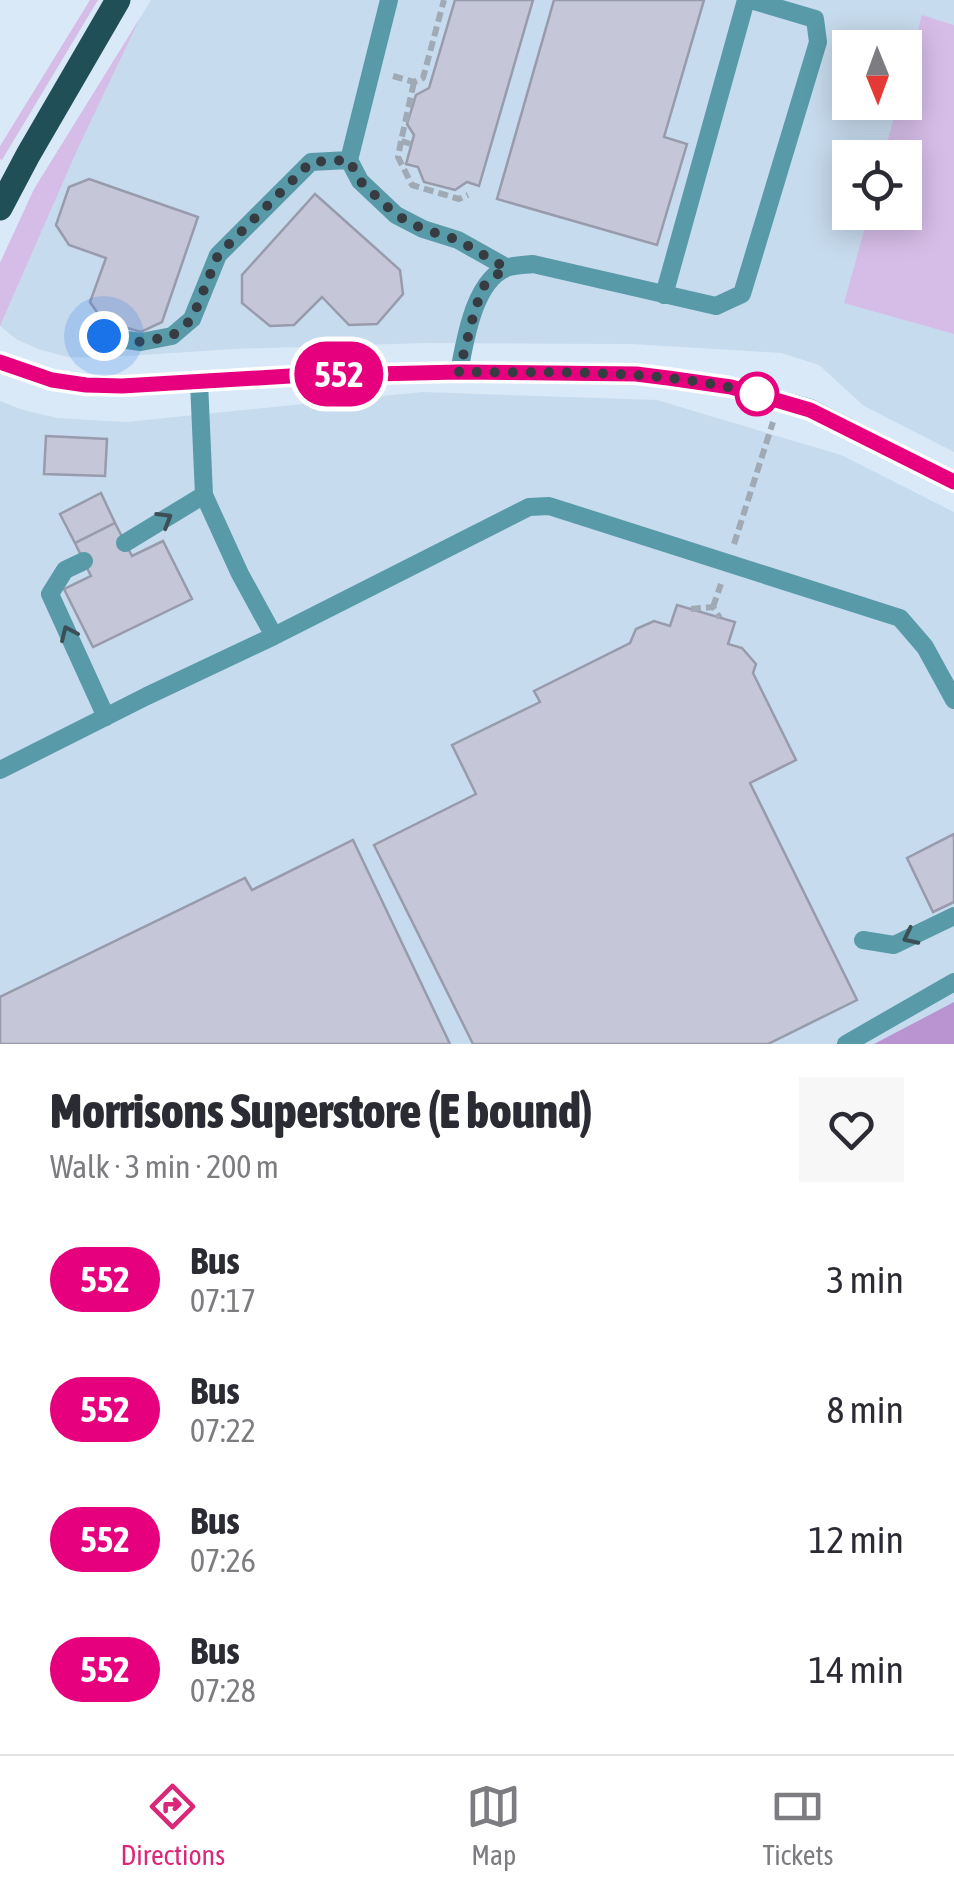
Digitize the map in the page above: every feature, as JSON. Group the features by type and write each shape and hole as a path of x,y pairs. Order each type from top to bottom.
{"main road":[{"path":"0,208 118,0"}],"street":[{"path":"0,362 52,380 86,385 459,372 636,374 731,387 810,410 954,482"}],"lane":[{"path":"389,0 349,160 360,181 396,215 458,240 506,268"},
{"path":"459,372 485,284 506,268 532,264 664,295 716,306 742,294 818,42 815,20 748,0 664,295"},
{"path":"104,336 141,342 172,336 192,319 218,255 276,196 311,162 349,160"},
{"path":"200,382 204,495 274,636"},
{"path":"125,543 204,495"},
{"path":"0,770 529,507 549,506 900,618 926,647 954,700"},
{"path":"84,561 65,570 50,594 106,717"},
{"path":"863,940 894,944 954,916"},
{"path":"846,1044 954,982"}],"path":[{"path":"372,70 414,82 423,78 444,0"},
{"path":"414,82 398,157 412,184 458,199 468,195"},
{"path":"400,141 411,144"},
{"path":"720,618 714,606 780,401"},
{"path":"691,608 714,606"}],"shaded area":[{"path":"90,0 98,0 0,159 0,146"},
{"path":"151,0 954,0 954,452 864,406 819,365 781,353 631,344 426,343 67,357 16,339 0,326 0,263 34,190"},
{"path":"922,15 954,25 954,334 844,303 864,230 922,230 922,140 888,140 893,120 922,120 922,30 918,30"},
{"path":"140,18 0,326 0,263 34,189"},
{"path":"423,392 657,400 841,455 954,512 954,1036 940,1044 0,1044 0,401 57,418 125,422"},
{"path":"954,1002 954,1044 874,1044"}],"building":[{"path":"455,0 533,0 479,186 467,182 455,190 424,182 418,167 406,164 414,135 407,124 416,95 429,88"},
{"path":"554,0 704,0 664,137 687,144 657,245 497,199"},
{"path":"89,179 198,217 162,322 141,332 103,321 90,302 106,258 69,245 56,225 69,187"},
{"path":"315,194 400,270 403,294 377,324 349,325 322,297 294,325 270,326 242,303 242,275"},
{"path":"46,436 107,439 105,476 44,474"},
{"path":"101,493 115,523 75,543 60,514"},
{"path":"115,523 132,556 163,541 192,599 93,647 64,589 91,576 75,543"},
{"path":"677,605 735,622 728,644 742,648 756,664 753,673 796,760 750,783 857,1000 768,1044 473,1044 374,845 476,794 452,745 540,702 534,691 630,643 636,629 654,621 670,626"},
{"path":"954,834 954,902 933,912 907,858"},
{"path":"353,840 450,1044 0,1044 0,997 245,878 252,890"}],"bus line":[{"name":"552","path":"0,362 52,380 122,386 290,376 459,372 636,374 668,378 731,387 810,410 954,482"}],"route":[{"path":"104,336 141,342 172,336 192,319 218,255 311,162 349,160 360,181 396,215 458,240 506,268 485,284 459,372 636,374 757,394"}]}
